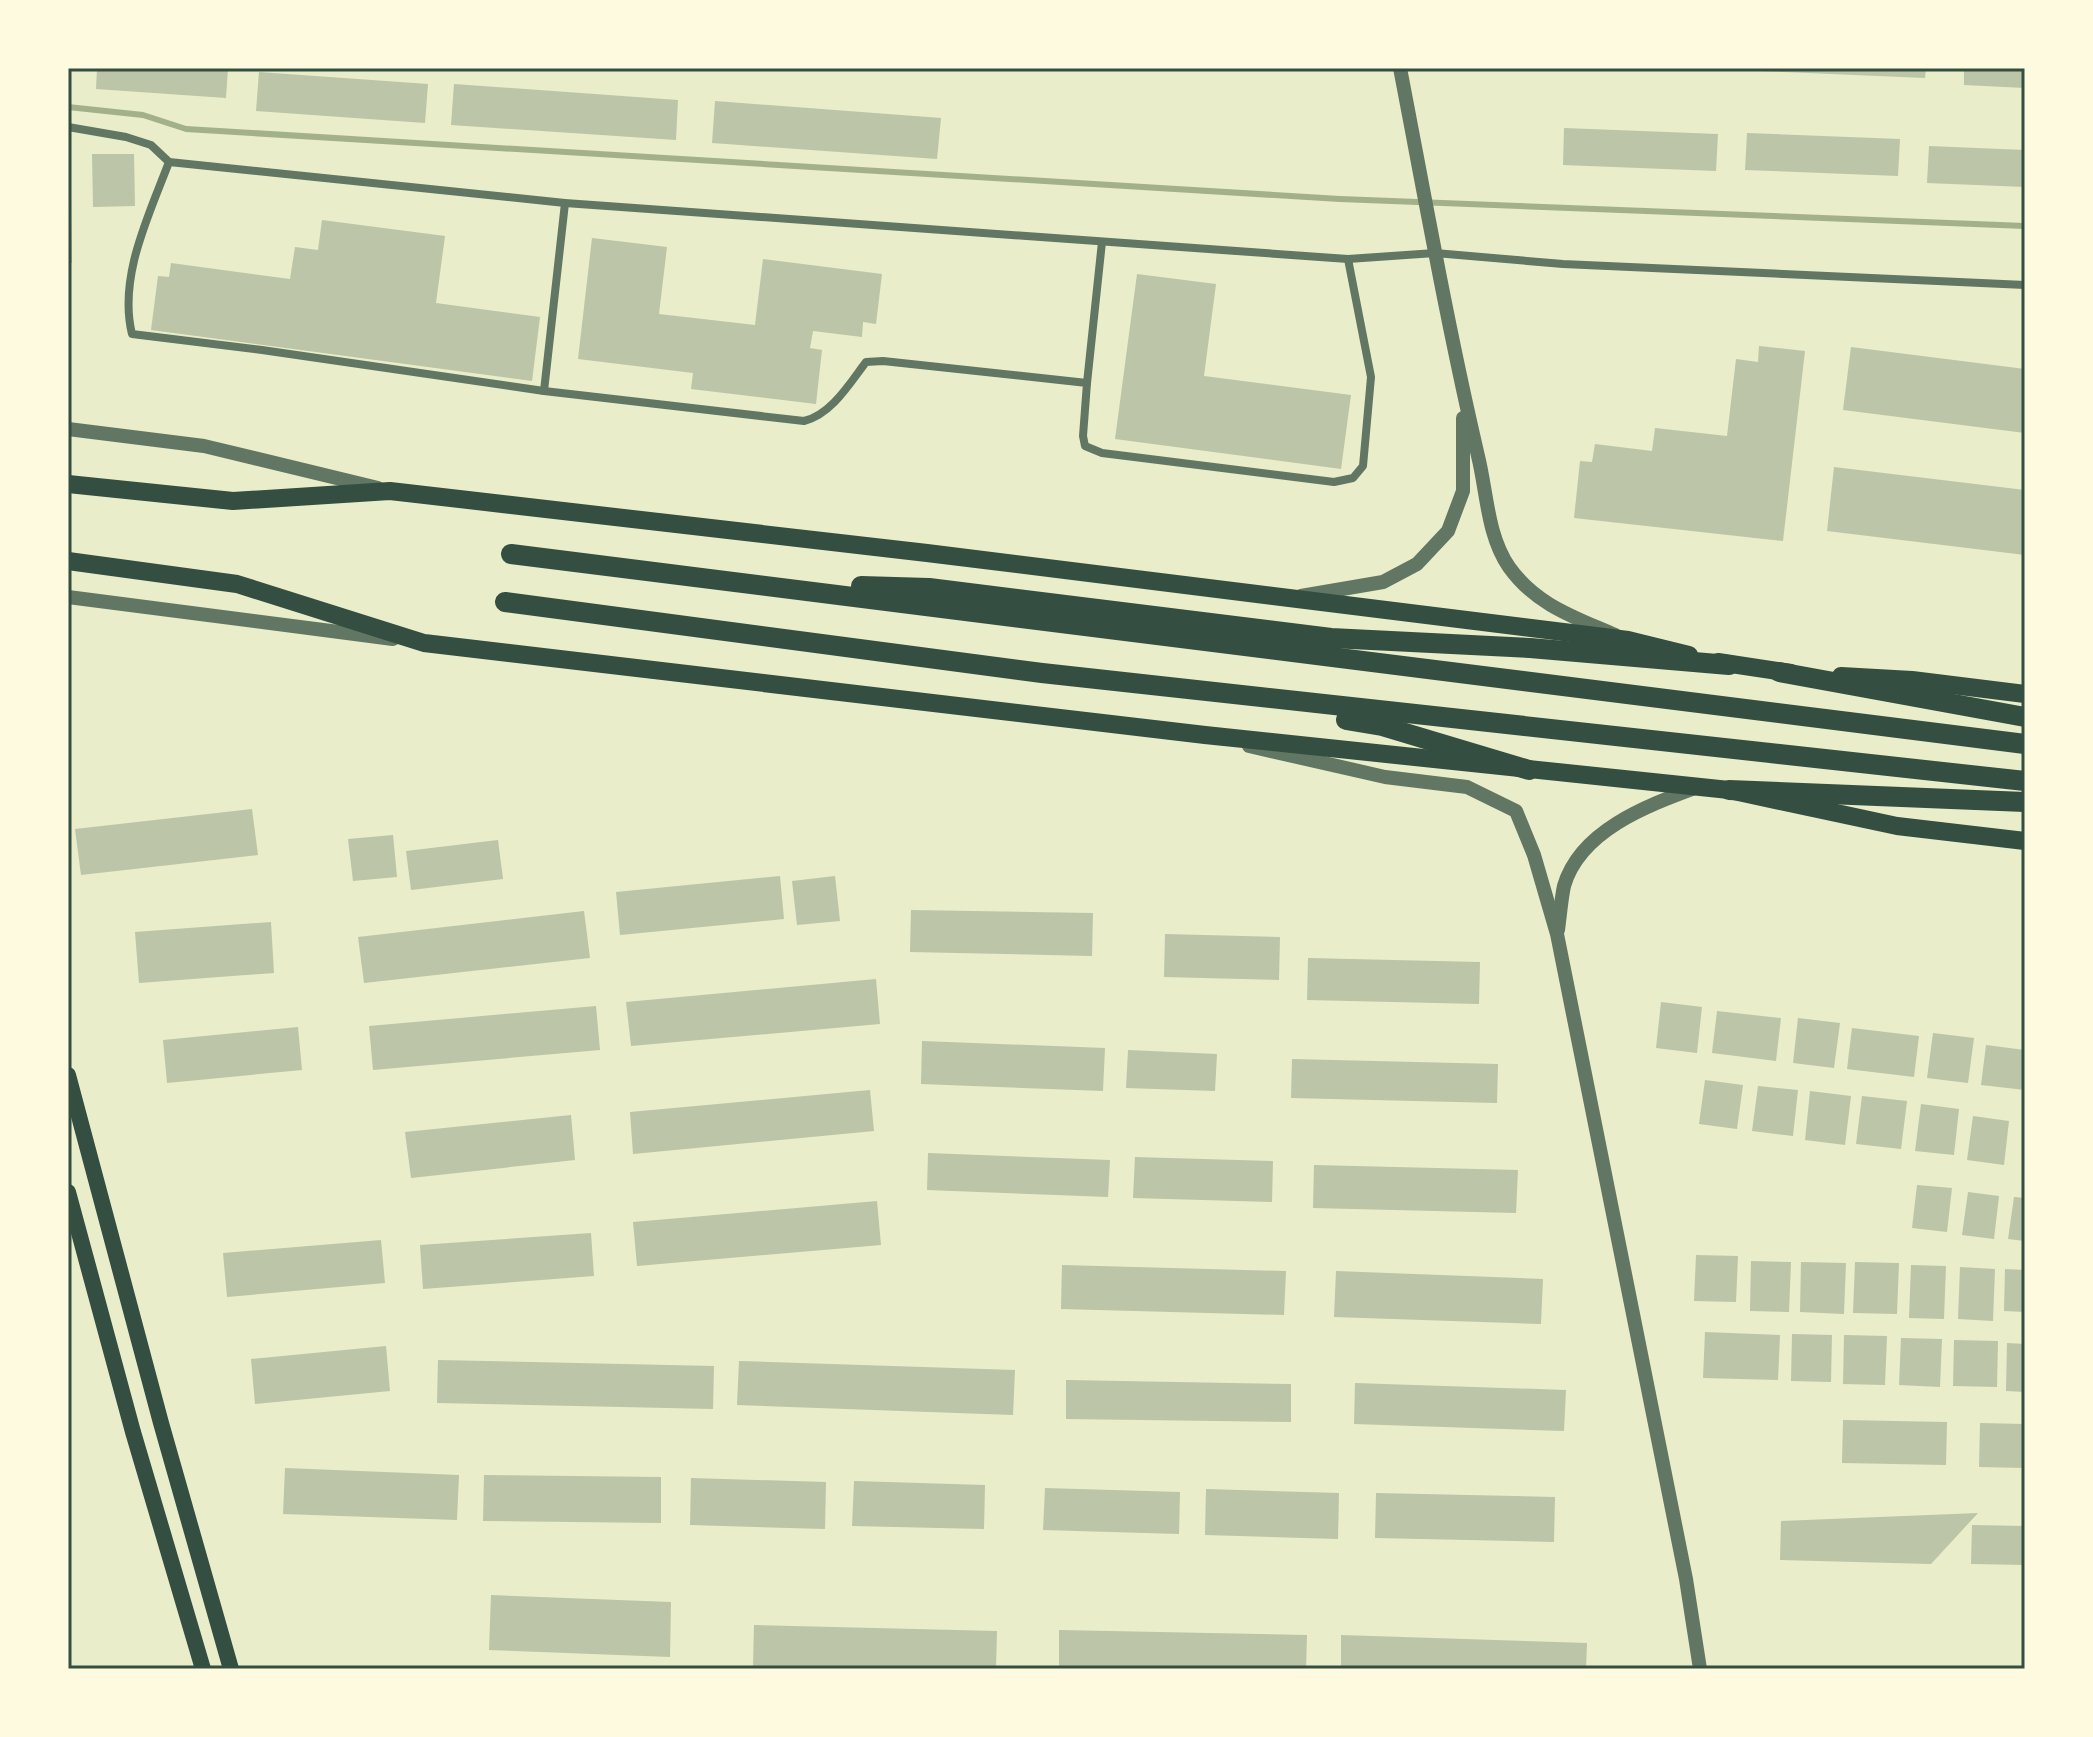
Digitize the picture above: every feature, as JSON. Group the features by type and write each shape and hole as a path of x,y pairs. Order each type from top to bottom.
{"highway":[{"path":"511,554 1543,681 2025,744"},
{"path":"732,582 929,588 1331,638 1530,648 1729,665"},
{"path":"505,602 1042,673 2025,781"},
{"path":"1779,672 2025,717"},
{"path":"1042,673 1382,726 1529,770"},
{"path":"1729,790 2025,802"}],"main road":[{"path":"68,484 233,501 390,491 896,549 1628,640 1729,665 1779,672 1912,680 2025,694"},
{"path":"72,560 237,584 424,643 1205,735 1729,790 1897,826 2025,841"},
{"path":"68,1075 231,1669"},
{"path":"68,1192 133,1432 203,1669"}],"street":[{"path":"1400,68 1464,401 1491,524 1509,566 1546,605 1628,640"},
{"path":"68,127 126,137 151,145 169,162 565,203 1348,259 1435,253 1563,264 2025,285"},
{"path":"169,162 136,250 127,314 132,334 544,391 804,421 816,419 866,362 883,361 1087,383"},
{"path":"544,391 565,203"},
{"path":"1102,242 1087,383 1085,446 1102,453 1334,482 1353,478 1363,466 1371,377 1348,259"},
{"path":"1285,599 1383,582 1417,564 1448,531 1463,491 1464,401"},
{"path":"68,429 204,446 390,491"},
{"path":"68,597 424,643"},
{"path":"1205,735 1385,777 1467,787 1516,811 1534,855 1557,934 1686,1579 1700,1669"},
{"path":"1557,934 1565,885 1583,852 1615,825 1657,802 1695,788"}],"building":[{"path":"97,68 228,68 226,98 96,89"},
{"path":"1760,68 1926,68 1925,78 1760,71"},
{"path":"1964,68 2025,68 2025,88 1964,85"},
{"path":"259,72 428,84 425,123 256,111"},
{"path":"454,84 678,100 676,140 451,125"},
{"path":"715,101 941,118 937,159 712,143"},
{"path":"1564,128 1718,134 1716,171 1563,165"},
{"path":"1747,133 1900,139 1898,176 1745,170"},
{"path":"1929,146 2025,150 2025,187 1927,183"},
{"path":"92,154 134,154 135,206 93,207"},
{"path":"68,196 71,196 72,263 68,263"},
{"path":"322,220 445,236 436,303 540,317 532,381 151,330 158,276 169,277 171,263 290,279 295,247 318,250"},
{"path":"592,238 667,247 659,314 755,325 763,259 882,274 876,324 863,322 862,337 813,331 810,348 822,350 816,404 691,389 693,373 578,359"},
{"path":"1137,274 1216,284 1204,376 1351,395 1341,469 1115,439"},
{"path":"1759,346 1805,351 1783,541 1574,518 1580,461 1592,462 1595,444 1652,451 1655,428 1727,436 1736,359 1758,362"},
{"path":"1851,347 2025,369 2025,433 1843,410"},
{"path":"1834,467 2025,490 2025,555 1827,531"},
{"path":"252,809 258,855 81,875 75,829"},
{"path":"393,835 397,877 353,881 348,839"},
{"path":"498,840 503,879 411,890 406,851"},
{"path":"780,876 784,919 620,935 616,892"},
{"path":"835,876 840,921 797,925 792,881"},
{"path":"911,910 1093,913 1092,956 910,952"},
{"path":"584,911 590,958 364,983 358,937"},
{"path":"271,922 274,973 139,983 135,932"},
{"path":"1165,934 1280,937 1279,980 1164,977"},
{"path":"1308,958 1480,962 1479,1004 1307,1000"},
{"path":"876,979 880,1024 631,1046 626,1002"},
{"path":"1661,1002 1702,1007 1697,1053 1656,1048"},
{"path":"596,1006 600,1050 373,1070 369,1026"},
{"path":"1717,1011 1781,1018 1776,1061 1712,1053"},
{"path":"1798,1018 1840,1023 1834,1068 1793,1063"},
{"path":"298,1027 302,1070 167,1083 163,1040"},
{"path":"1852,1028 1919,1036 1914,1077 1847,1069"},
{"path":"1933,1033 1974,1038 1968,1083 1927,1078"},
{"path":"922,1041 1105,1048 1103,1091 921,1084"},
{"path":"1986,1045 2025,1050 2025,1090 1981,1085"},
{"path":"1128,1050 1217,1054 1215,1091 1126,1088"},
{"path":"1292,1059 1498,1064 1497,1103 1291,1098"},
{"path":"1705,1080 1743,1085 1737,1129 1699,1124"},
{"path":"1758,1086 1798,1090 1793,1136 1752,1131"},
{"path":"870,1090 874,1131 633,1154 630,1112"},
{"path":"1810,1091 1851,1096 1845,1145 1805,1140"},
{"path":"1862,1096 1907,1101 1901,1149 1856,1144"},
{"path":"1921,1104 1959,1109 1954,1155 1915,1151"},
{"path":"571,1115 575,1160 411,1178 405,1132"},
{"path":"1973,1116 2009,1121 2004,1165 1967,1160"},
{"path":"928,1153 1110,1160 1108,1197 927,1190"},
{"path":"1135,1157 1273,1161 1272,1202 1133,1198"},
{"path":"1314,1165 1518,1170 1516,1213 1313,1208"},
{"path":"1917,1185 1952,1188 1947,1232 1912,1228"},
{"path":"1968,1192 1999,1196 1994,1239 1962,1235"},
{"path":"2014,1197 2025,1198 2025,1241 2008,1239"},
{"path":"877,1201 881,1245 637,1266 633,1222"},
{"path":"591,1233 594,1276 423,1289 420,1245"},
{"path":"381,1240 385,1283 227,1297 223,1253"},
{"path":"1696,1255 1738,1256 1736,1302 1694,1301"},
{"path":"1751,1261 1791,1262 1789,1312 1750,1311"},
{"path":"1801,1262 1846,1263 1844,1314 1800,1312"},
{"path":"1855,1262 1899,1263 1897,1314 1853,1313"},
{"path":"1062,1265 1286,1271 1284,1315 1061,1309"},
{"path":"1911,1265 1946,1266 1944,1319 1909,1318"},
{"path":"1960,1267 1995,1269 1993,1321 1958,1319"},
{"path":"2005,1269 2025,1270 2025,1312 2004,1311"},
{"path":"1336,1271 1543,1279 1541,1324 1334,1317"},
{"path":"1705,1332 1780,1335 1778,1380 1703,1378"},
{"path":"1792,1334 1832,1335 1831,1382 1791,1381"},
{"path":"1844,1335 1887,1336 1885,1385 1843,1384"},
{"path":"1901,1338 1942,1339 1940,1387 1899,1385"},
{"path":"1954,1340 1998,1341 1997,1387 1953,1386"},
{"path":"2007,1343 2025,1344 2025,1392 2006,1391"},
{"path":"386,1346 390,1391 255,1404 251,1359"},
{"path":"438,1360 714,1366 713,1409 437,1403"},
{"path":"739,1361 1015,1370 1013,1415 737,1405"},
{"path":"1066,1380 1291,1384 1291,1422 1066,1419"},
{"path":"1355,1383 1566,1390 1564,1431 1354,1424"},
{"path":"1843,1420 1947,1422 1946,1465 1842,1463"},
{"path":"1980,1423 2025,1424 2025,1468 1979,1467"},
{"path":"285,1468 459,1475 457,1520 283,1514"},
{"path":"484,1475 661,1477 661,1523 483,1521"},
{"path":"691,1478 826,1482 825,1529 690,1525"},
{"path":"854,1481 985,1485 984,1529 852,1526"},
{"path":"1045,1488 1180,1492 1179,1534 1043,1530"},
{"path":"1206,1489 1339,1493 1338,1539 1205,1535"},
{"path":"1376,1493 1555,1497 1554,1542 1375,1538"},
{"path":"1978,1513 1931,1564 1780,1560 1781,1521"},
{"path":"1972,1525 2025,1526 2025,1565 1971,1564"},
{"path":"491,1595 671,1602 670,1657 489,1650"},
{"path":"754,1625 997,1631 996,1669 753,1666"},
{"path":"1059,1630 1307,1635 1306,1669 1059,1669"},
{"path":"1341,1635 1587,1643 1586,1669 1341,1669"}],"waterway":[{"path":"68,107 143,115 186,129 1340,199 2025,226"}]}
